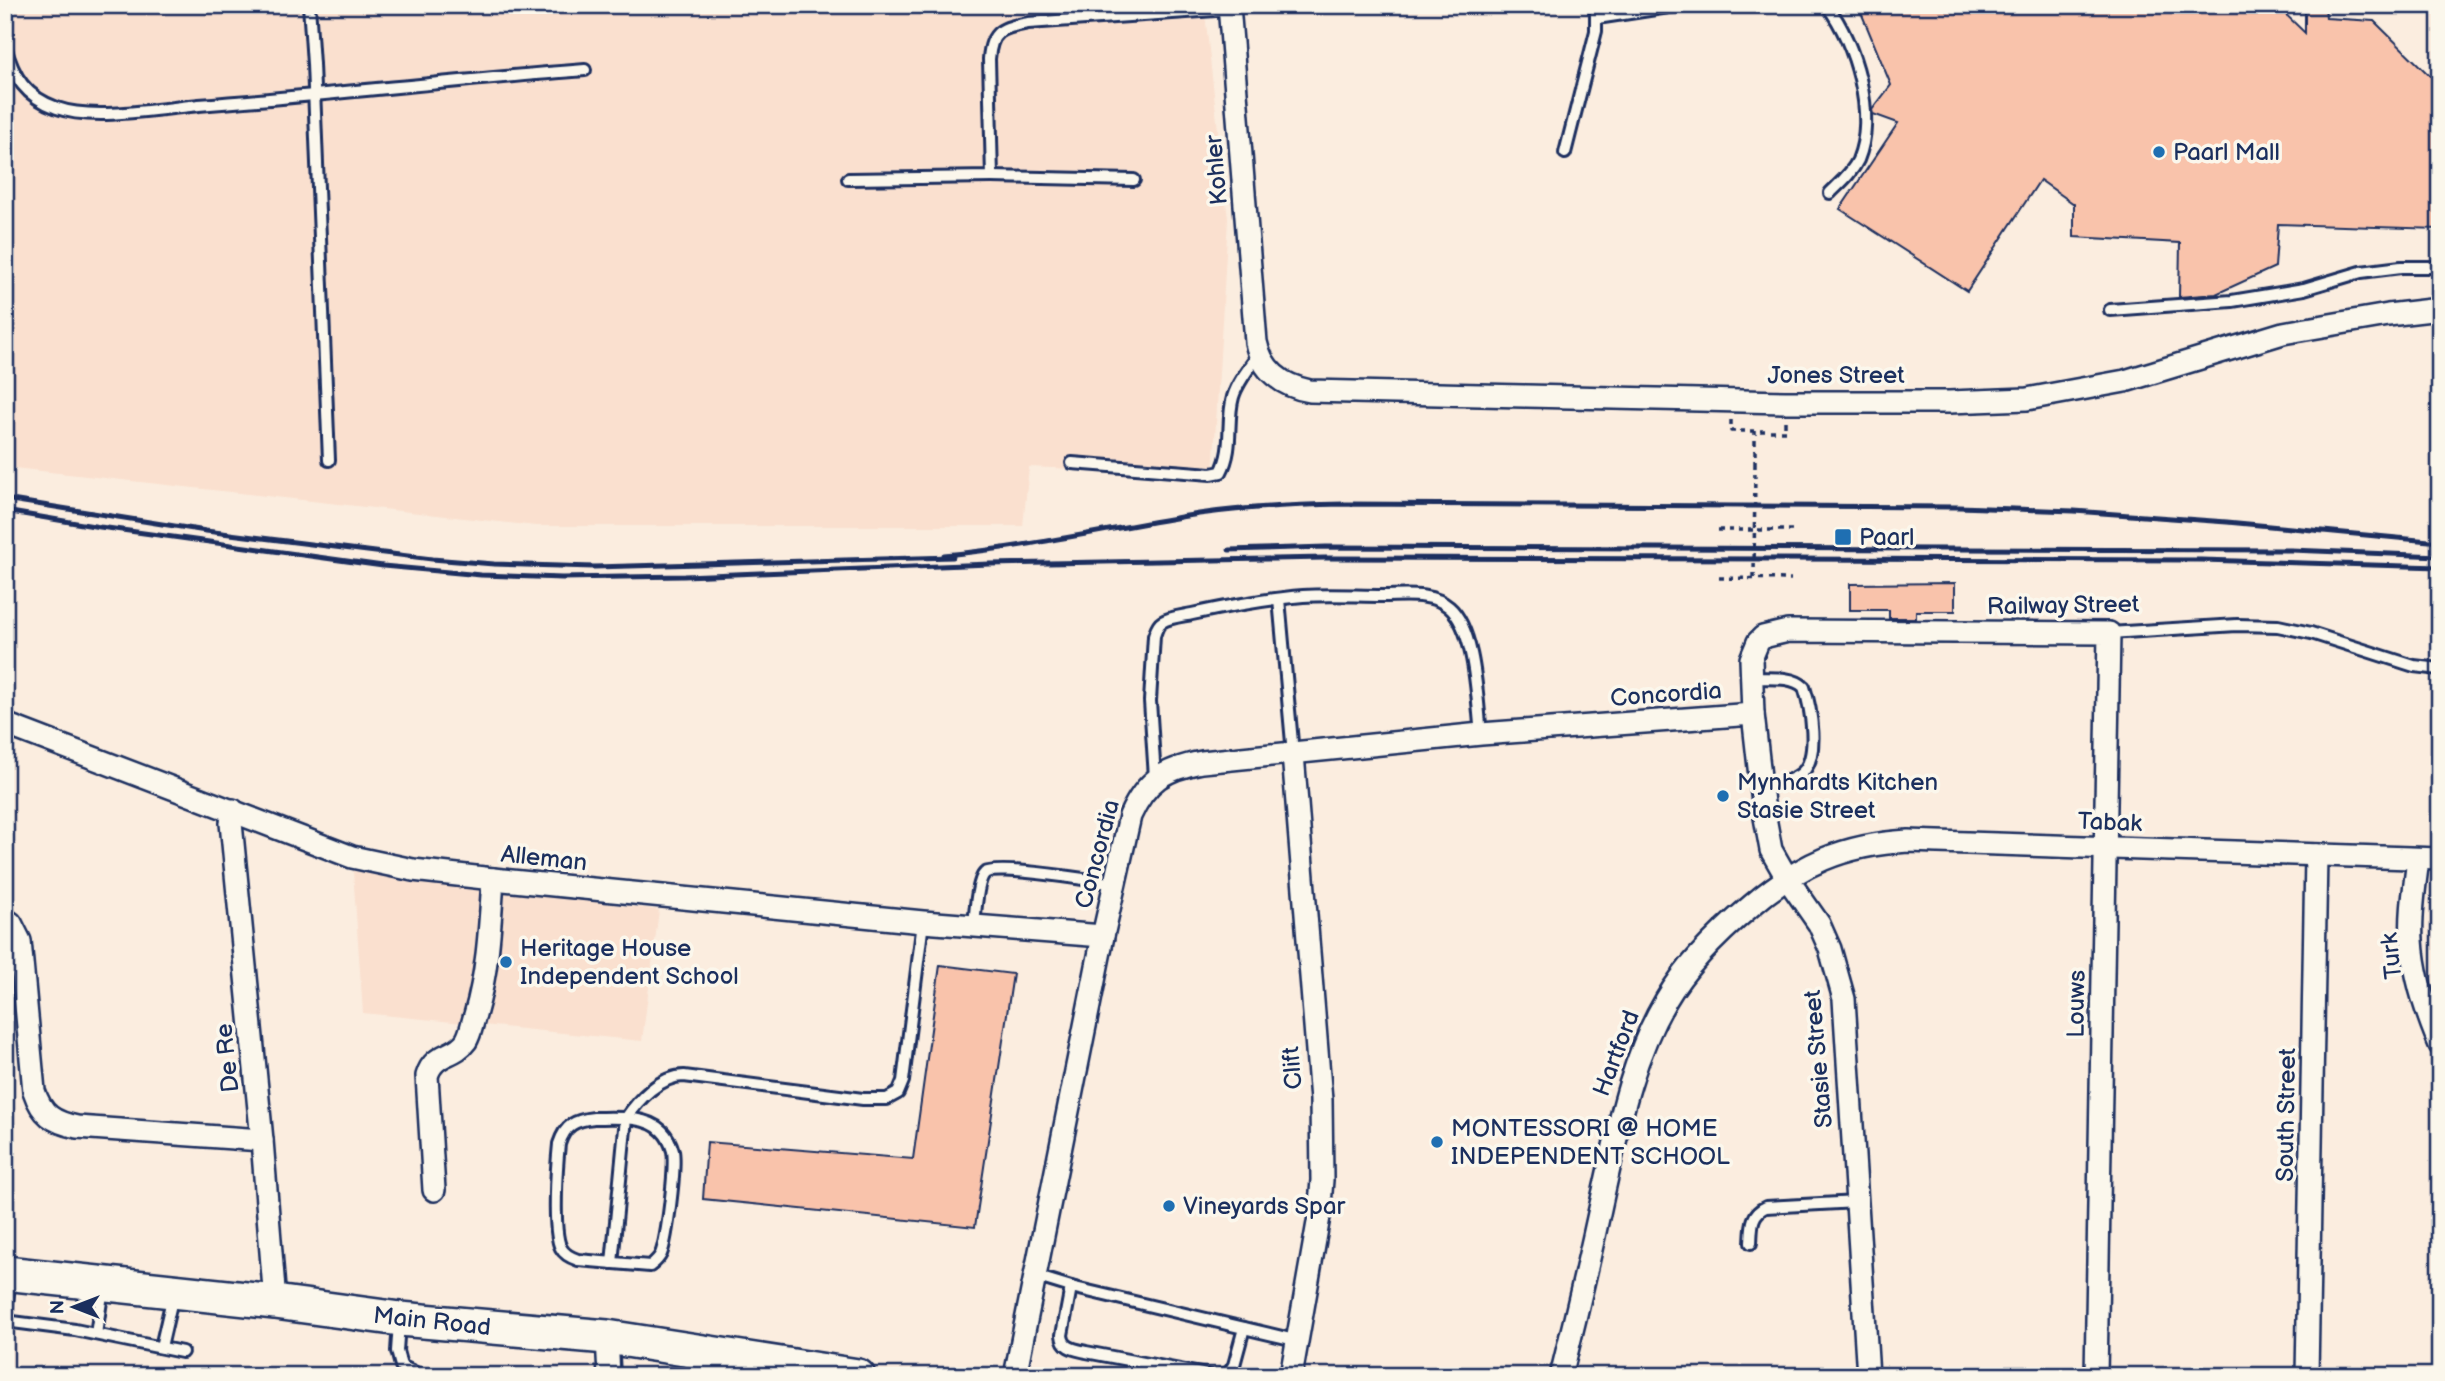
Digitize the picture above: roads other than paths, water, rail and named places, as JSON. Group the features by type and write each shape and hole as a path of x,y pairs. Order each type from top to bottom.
{"main road":[{"name":"Main Road","path":"8,1273 275,1302 400,1319 607,1337 858,1376"}],"street":[{"name":"Kohler","path":"1229,7 1259,354"},
{"name":"Jones Street","path":"1259,354 1273,375 1285,384 1310,391 1785,402 1949,402 2048,397 2125,381 2283,333 2440,309"},
{"name":"Railway Street","path":"1754,715 1751,659 1763,637 1788,631 2109,633"},
{"name":"Louws","path":"2095,1376 2109,633"},
{"name":"Concordia","path":"1015,1376 1103,936 1130,816 1138,798 1156,778 1178,767 1202,762 1481,734 1754,715"},
{"name":"Stasie Street","path":"1754,715 1761,789 1771,850 1819,924 1830,949 1844,999 1868,1376"},
{"name":"Alleman","path":"5,723 367,862 493,879 923,922 1103,936"},
{"name":"Clift","path":"1291,1376 1319,1217 1322,1141 1293,754"},
{"name":"De Re","path":"233,810 231,823 275,1302"},
{"name":"Tabak","path":"1787,878 1826,856 1856,847 1908,841 2440,859"},
{"name":"South Street","path":"2308,1376 2316,855"},
{"name":"Turk","path":"2417,859 2412,939 2416,972 2427,1014 2440,1045"},
{"name":"Hartford","path":"1561,1376 1620,1121 1636,1064 1653,1023 1668,997 1722,931 1787,878"},
{"path":"435,1190 427,1076 435,1061 464,1044 469,1034 485,973 493,879"},
{"path":"5,919 11,923 20,941 34,1091 44,1113 56,1123 77,1127 261,1140"},
{"path":"607,1337 609,1376"}],"lane":[{"path":"309,5 329,460"},
{"path":"1565,153 1596,31 1596,5"},
{"path":"1597,18 1682,5"},
{"path":"1827,5 1854,55 1861,90 1864,131 1857,161 1830,193"},
{"path":"992,177 989,50 991,41 1002,29 1028,23 1229,7"},
{"path":"5,46 17,78 27,92 58,108 79,113 315,96 457,80 584,70"},
{"path":"848,179 992,177 1134,180"},
{"path":"2110,310 2232,300 2304,289 2361,272 2401,267 2440,267"},
{"path":"1072,463 1155,471 1218,473 1228,454 1231,409 1236,389 1259,354"},
{"path":"1156,778 1150,701 1153,645 1157,627 1170,619 1227,606 1304,596 1419,597 1440,601 1450,607 1458,617 1466,637 1475,676 1481,734"},
{"path":"1279,599 1293,754"},
{"name":"Railway Street","path":"2109,633 2237,625 2278,626 2311,633 2414,666 2440,669"},
{"path":"1751,678 1800,683 1807,695 1812,737 1809,763 1801,774 1761,789"},
{"path":"974,926 981,880 989,870 1011,870 1115,884"},
{"path":"612,1263 626,1118 653,1088 674,1076 863,1099 887,1099 898,1093 903,1081 923,922"},
{"path":"594,1118 626,1118 660,1129 673,1151 667,1233 657,1261 650,1266 578,1260 570,1257 560,1247 557,1223 558,1157 563,1134 572,1123 594,1118"},
{"path":"1751,1243 1756,1213 1766,1207 1857,1202"},
{"path":"8,1273 5,1321 96,1334 182,1352"},
{"path":"1035,1276 1299,1341"},
{"path":"96,1334 103,1285"},
{"path":"1071,1287 1063,1342 1086,1352 1215,1376 1229,1373 1234,1365 1244,1328"},
{"path":"161,1347 174,1291"},
{"path":"400,1319 397,1351 401,1366 422,1376"}],"railway":[{"path":"5,499 206,531 494,564 594,567 953,557"},
{"path":"944,555 1217,512 1344,504 1959,507 2074,511 2227,522 2440,542"},
{"path":"5,511 100,527 383,566 481,575 562,578 990,564 1325,558 2201,560 2440,567"},
{"path":"1229,550 1326,547 2291,550 2440,556"}],"place":[{"name":"Paarl Mall","path":"2159,152"},
{"name":"Paarl","path":"1843,537"},
{"name":"Mynhardts Kitchen Stasie Street","path":"1723,796"},
{"name":"Heritage House Independent School","path":"506,962"},
{"name":"MONTESSORI @ HOME INDEPENDENT SCHOOL","path":"1437,1142"},
{"name":"Vineyards Spar","path":"1169,1206"}]}
